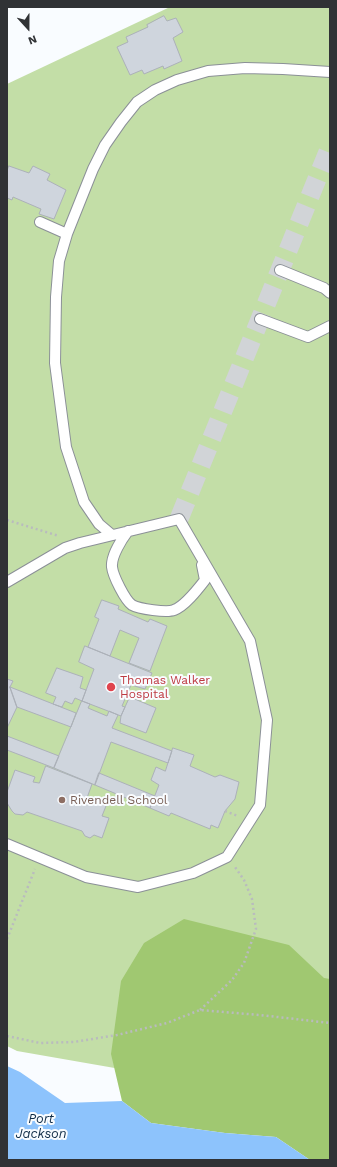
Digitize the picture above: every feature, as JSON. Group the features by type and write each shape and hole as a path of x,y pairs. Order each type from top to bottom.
{"lane":[{"path":"112,535 99,524 84,502 66,447 55,363 56,296 59,261 67,234 93,169 105,145 137,102 155,90 177,80 208,71 245,68 330,72"},
{"path":"40,222 67,234"},
{"path":"280,270 324,288 330,293"},
{"path":"260,319 308,337 330,326"},
{"path":"7,582 65,548 179,519 250,641 267,720 260,805 227,857 193,873 138,887 86,877 7,844"},
{"path":"128,531 119,544 112,566 118,587 132,605 152,611 174,610 192,597 205,580 201,557"}],"path":[{"path":"7,520 80,543"},
{"path":"7,1036 40,1043 74,1042 117,1035 167,1023 200,1010 232,980 244,963 256,929 252,900 244,880 227,857"},
{"path":"7,939 29,885"},
{"path":"200,1010 330,1023"}],"green space":[{"path":"170,7 330,7 330,1079 172,1078 17,1051 7,1046 7,84"},
{"path":"184,919 289,945 324,978 330,979 330,1160 310,1160 276,1137 225,1133 151,1123 122,1101 111,1054 121,981 144,943"}],"water":[{"name":"Port Jackson","path":"7,1066 20,1072 65,1103 122,1101 151,1123 225,1133 276,1137 310,1160 7,1160"}],"building":[{"path":"164,16 167,21 176,18 183,32 173,38 182,61 164,69 163,66 144,74 142,70 130,75 117,47 128,42 126,37 148,27 147,25"},
{"path":"9,166 29,173 33,166 50,174 47,180 66,190 54,219 39,214 41,209 13,197 12,200 7,198 7,171"},
{"path":"102,600 119,606 118,609 148,622 150,619 167,626 150,671 129,663 139,638 120,630 110,656 88,647 99,619 95,617"},
{"path":"85,646 152,673 145,689 131,685 122,706 125,707 121,716 82,701 94,669 79,662"},
{"path":"57,668 83,677 80,688 86,690 82,701 75,698 72,704 65,701 62,707 53,704 56,697 46,693"},
{"path":"7,679 13,681 10,687 17,707 7,728"},
{"path":"10,687 76,713 71,727 17,707"},
{"path":"130,697 156,708 146,733 120,723 121,716"},
{"path":"82,701 90,704 88,708 107,716 109,711 118,715 112,728 172,751 168,763 111,742 95,785 54,768"},
{"path":"7,736 59,756 54,768 7,750"},
{"path":"173,748 194,755 190,766 215,777 220,775 239,782 235,799 225,811 218,828 211,825 210,829 171,813 169,816 150,808 159,785 151,780 156,767 165,771"},
{"path":"46,766 92,784 87,798 106,806 102,816 109,818 102,838 94,835 90,838 85,836 82,831 27,812 23,815 15,814 12,811 7,803 7,792 15,770 35,777 33,782 39,783"},
{"path":"99,773 155,796 150,808 95,785"}],"tunnel":[{"path":"179,519 330,147"}],"place":[{"name":"Thomas Walker Hospital","path":"111,687"},
{"name":"Rivendell School","path":"62,800"}]}
